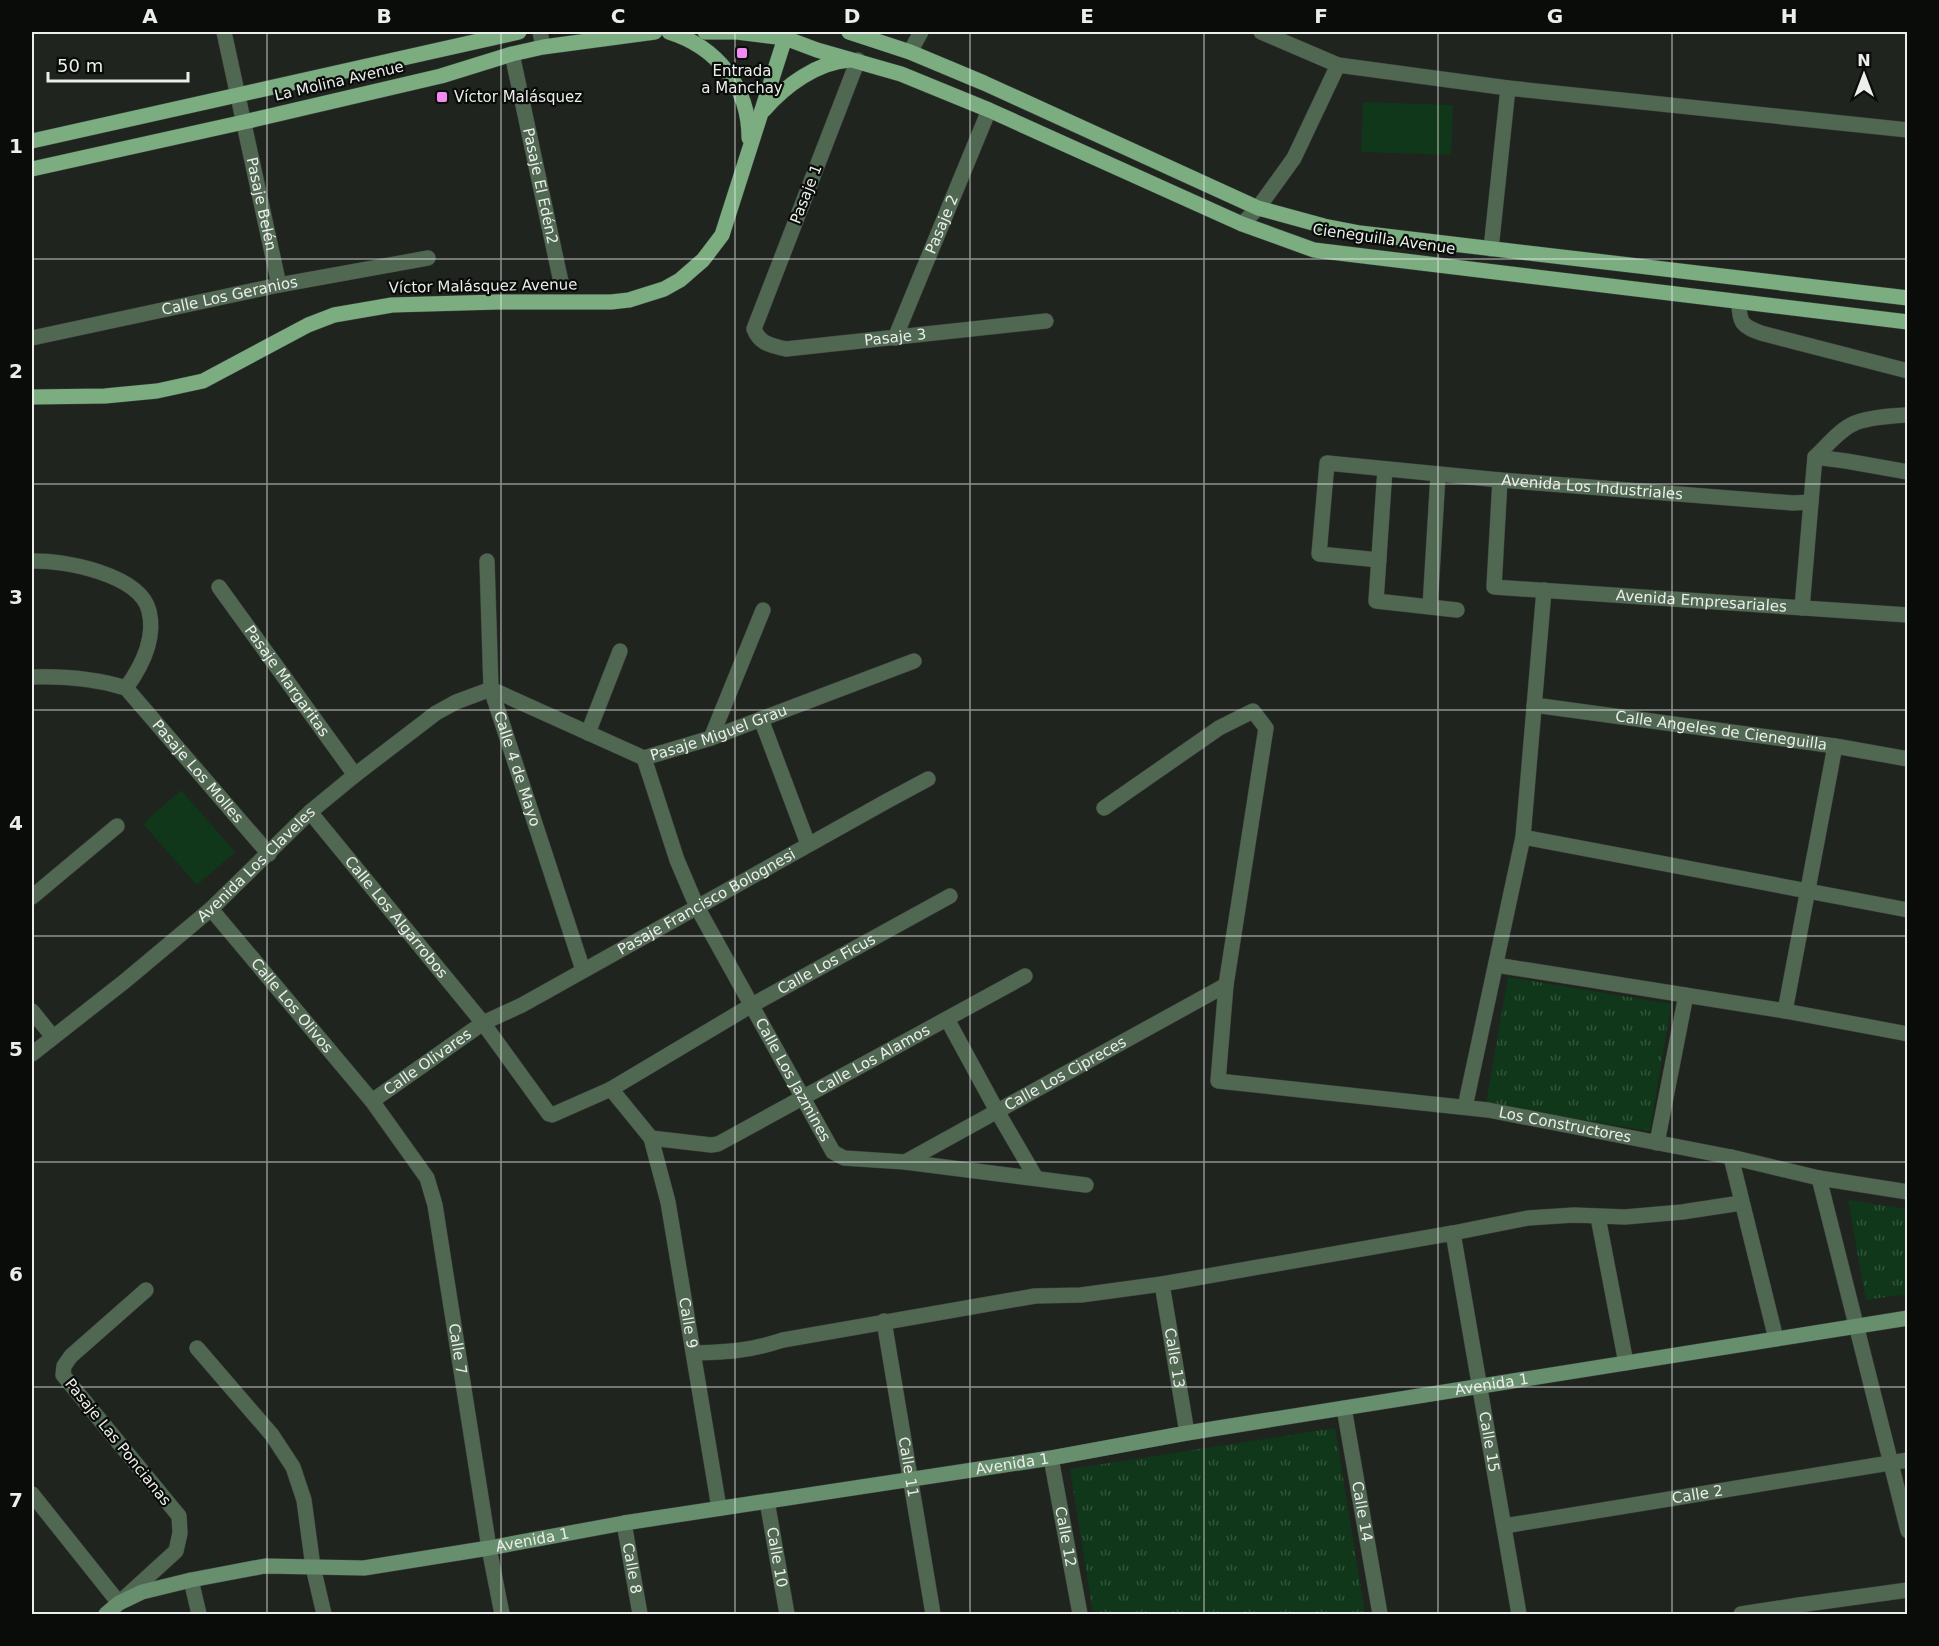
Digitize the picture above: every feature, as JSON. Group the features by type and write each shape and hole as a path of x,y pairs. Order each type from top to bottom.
{"main road":[{"name":"La Molina Avenue","path":"32,141 519,32"},
{"name":"La Molina Avenue","path":"32,169 441,76 543,47 655,32"},
{"path":"669,32 696,43 722,64 732,77 745,105 749,136 747,151"},
{"path":"705,32 786,34"},
{"name":"Cieneguilla Avenue","path":"849,32 910,52 984,83 1258,208 1324,226 1360,233 1908,298"},
{"name":"Víctor Malásquez Avenue","path":"32,397 105,396 157,391 202,381 308,325 334,315 392,305 611,302 647,296 680,280 698,265 722,235 786,34"},
{"name":"Cieneguilla Avenue","path":"786,34 817,50 901,74 989,110 1242,224 1314,250 1908,322"},
{"path":"760,114 785,90 808,74 838,61 858,60"}],"street":[{"name":"Pasaje Belén","path":"224,32 279,285"},
{"path":"540,32 543,47"},
{"path":"910,52 921,32"},
{"path":"1261,32 1338,65 1508,88 1908,130"},
{"name":"Pasaje El Edén2","path":"512,54 561,282"},
{"name":"Pasaje 1","path":"754,329 858,60"},
{"path":"1242,224 1258,208 1294,158 1338,65"},
{"path":"1491,249 1508,88"},
{"name":"Pasaje 2","path":"895,338 989,110"},
{"name":"Calle Los Geranios","path":"32,338 279,285 428,258"},
{"path":"1739,302 1739,318 1746,328 1908,371"},
{"name":"Pasaje 3","path":"754,329 758,338 770,345 786,349 1046,321"},
{"path":"1802,608 1815,457 1836,436 1854,423 1880,417 1908,415"},
{"path":"1815,457 1908,472"},
{"name":"Avenida Los Industriales","path":"1379,560 1319,554 1327,464 1764,502 1811,502"},
{"path":"1385,469 1377,601 1457,610"},
{"path":"1430,607 1438,474"},
{"name":"Avenida Empresariales","path":"1500,480 1494,587 1908,615"},
{"path":"32,561 85,566 116,578 139,594 149,609 151,628 147,650 140,669 126,688 111,683 32,677"},
{"name":"Calle 4 de Mayo","path":"487,561 491,689 583,970"},
{"name":"Pasaje Margaritas","path":"219,587 355,775"},
{"path":"1465,1107 1522,837 1544,590"},
{"path":"711,738 763,610"},
{"path":"588,733 620,651"},
{"name":"Pasaje Miguel Grau","path":"491,689 644,758 711,738 914,661"},
{"name":"Pasaje Los Molles","path":"126,688 269,854"},
{"name":"Avenida Los Claveles","path":"32,1054 125,981 211,909 310,812 355,775 436,713 456,702 491,689"},
{"name":"Calle Angeles de Cieneguilla","path":"1534,705 1835,746 1908,759"},
{"path":"1104,808 1219,728 1253,711 1266,728 1226,985"},
{"path":"761,719 808,844"},
{"path":"1785,1011 1835,746"},
{"name":"Calle Los Jazmines","path":"644,758 677,860 697,908 833,1152 844,1158 905,1162 1086,1185"},
{"name":"Pasaje Francisco Bolognesi","path":"483,1023 522,1005 928,779"},
{"name":"Calle Los Algarrobos","path":"310,812 483,1023 549,1114 611,1089"},
{"path":"32,897 117,826"},
{"path":"1522,837 1908,910"},
{"name":"Calle Los Ficus","path":"611,1089 752,1005 950,896"},
{"name":"Calle Los Olivos","path":"211,909 372,1101"},
{"path":"1496,965 1785,1011 1908,1034"},
{"name":"Calle Los Alamos","path":"651,1138 718,1144 1025,976"},
{"name":"Los Constructores","path":"1226,985 1218,1081 1488,1110 1731,1157 1819,1178 1908,1192"},
{"name":"Calle Los Cipreces","path":"905,1162 1226,985"},
{"path":"1657,1143 1686,995"},
{"path":"32,1011 52,1037"},
{"path":"947,1019 1036,1178"},
{"name":"Calle Olivares","path":"372,1101 483,1023"},
{"path":"611,1089 651,1138"},
{"name":"Calle 7","path":"372,1101 427,1178 435,1205 489,1548 502,1614"},
{"name":"Calle 9","path":"651,1138 668,1202 719,1508"},
{"path":"1731,1157 1776,1339"},
{"path":"1819,1178 1908,1531"},
{"path":"694,1353 744,1351 783,1340 1035,1296 1081,1295 1162,1284 1528,1218 1574,1215 1625,1217 1682,1212 1742,1203"},
{"path":"1598,1217 1626,1363"},
{"name":"Calle 15","path":"1453,1233 1519,1614"},
{"name":"Calle 13","path":"1162,1284 1187,1433"},
{"name":"Pasaje Las Poncianas","path":"119,1603 176,1551 180,1533 179,1516 63,1376 64,1366 71,1356 146,1290"},
{"name":"Avenida 1","path":"106,1614 119,1603 142,1592 266,1566 364,1568 766,1500 1051,1458 1187,1433 1908,1318"},
{"name":"Calle 11","path":"884,1321 933,1614"},
{"path":"197,1348 272,1435 293,1467 304,1500 313,1567 324,1614"},
{"name":"Calle 14","path":"1344,1408 1380,1614"},
{"name":"Calle 12","path":"1051,1458 1080,1614"},
{"name":"Calle 2","path":"1504,1526 1908,1460"},
{"path":"32,1497 119,1603"},
{"name":"Calle 10","path":"766,1500 787,1614"},
{"name":"Calle 8","path":"624,1523 640,1614"},
{"path":"191,1580 199,1614"},
{"path":"1741,1614 1800,1610 1908,1590"}],"green space":[{"path":"1363,102 1453,105 1451,155 1361,152"},
{"path":"181,790 235,852 197,885 143,824"},
{"path":"1508,977 1671,1004 1650,1131 1486,1104"},
{"path":"1848,1200 1907,1209 1907,1294 1866,1300"},
{"path":"1335,1428 1365,1614 1093,1614 1070,1469"}],"place":[{"name":"Entrada a Manchay","path":"742,53"},
{"name":"Víctor Malásquez","path":"442,97"}]}
